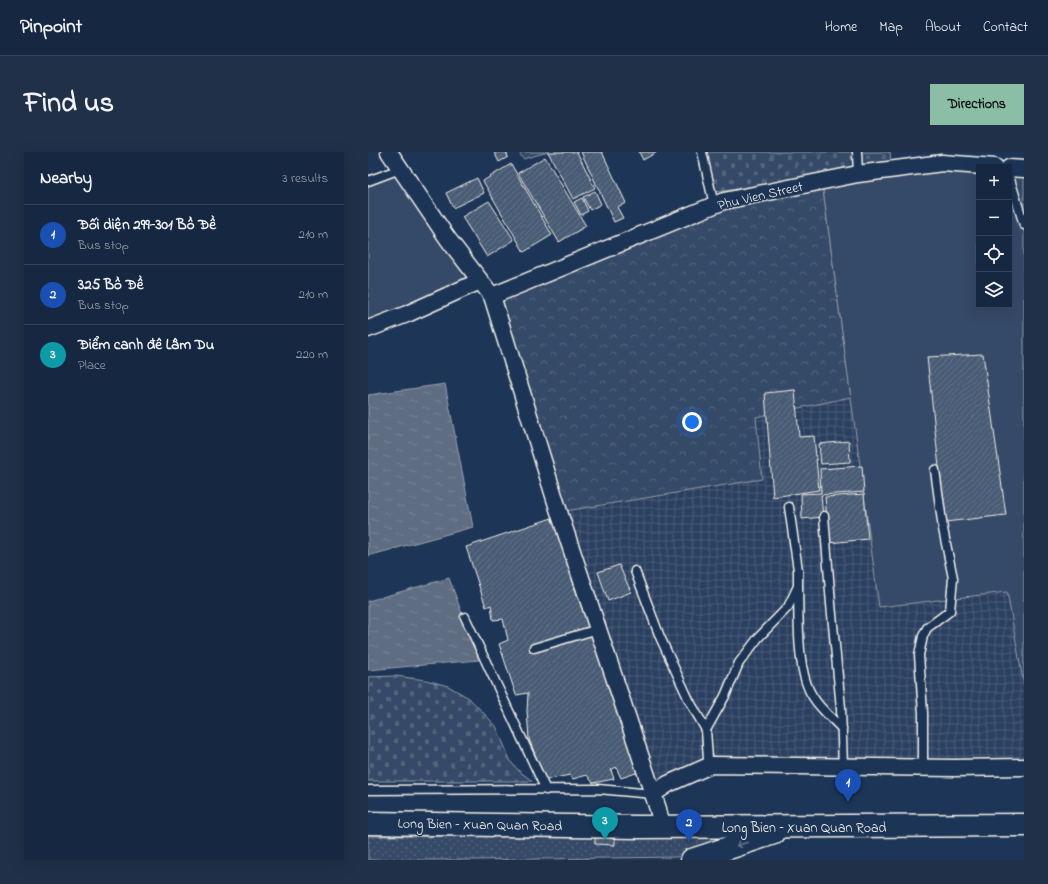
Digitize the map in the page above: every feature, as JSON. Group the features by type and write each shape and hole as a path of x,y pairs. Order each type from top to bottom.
{"main road":[{"name":"Long Bien – Xuan Quan Road","path":"368,822 662,827 1024,825"},
{"path":"692,860 792,827"}],"street":[{"path":"389,152 448,239 492,296 559,512 653,794 662,827"},
{"name":"Phu Vien Street","path":"492,296 724,201 858,174 942,163 976,166"},
{"path":"1012,168 1024,169"},
{"path":"368,329 480,281"},
{"path":"653,794 668,784 711,765 923,768 1024,767"}],"lane":[{"path":"702,152 714,205"},
{"path":"856,152 858,174"},
{"path":"368,181 400,169"},
{"path":"1012,186 1024,225"},
{"path":"923,768 923,713 919,655 923,636 927,628 950,611 953,578 943,529 935,470"},
{"path":"789,507 798,570 801,655 804,675 812,697 842,729"},
{"path":"824,516 842,729 843,767"},
{"path":"635,571 660,637 689,700 706,730 708,759 711,765"},
{"path":"706,730 725,696 739,663 758,638 788,607 798,586"},
{"path":"465,617 546,790"},
{"path":"534,648 598,629"},
{"path":"368,790 598,789 653,794"}],"shaded area":[{"path":"851,397 879,607 1007,592 1024,686 1024,767 708,759 653,794 559,512 762,479 756,417"}],"green space":[{"path":"519,152 548,152 523,159"},
{"path":"704,152 890,152 891,163 719,192 711,189"},
{"path":"976,167 976,308 1012,308 1012,171 1024,173 1024,686 1007,592 879,607 822,182"},
{"path":"400,169 476,276 368,327 368,183"},
{"path":"822,182 851,397 756,417 762,479 559,512 492,296 714,205"},
{"path":"395,676 426,680 448,686 469,698 496,726 511,762 518,770 532,781 368,781 368,677"},
{"path":"368,836 723,837 677,857 368,860"}],"water":[{"path":"445,384 473,527 368,556 368,395"},
{"path":"449,578 479,660 368,670 368,601"}],"building":[{"path":"494,152 506,152 508,157 499,162"},
{"path":"548,152 577,152 595,188 573,199"},
{"path":"581,152 602,152 626,203 617,207 623,218 614,222"},
{"path":"639,152 657,152 643,160"},
{"path":"545,157 586,226 559,242 518,173"},
{"path":"511,164 552,235 524,252 483,181"},
{"path":"477,178 484,193 453,208 446,193"},
{"path":"595,191 601,204 590,210 583,197"},
{"path":"582,198 588,211 581,215 574,202"},
{"path":"489,201 514,240 487,257 462,217"},
{"path":"983,354 1006,515 945,522 927,357"},
{"path":"795,390 799,437 814,436 819,490 773,497 765,393"},
{"path":"849,441 850,462 821,464 819,444"},
{"path":"862,466 864,492 821,495 823,517 802,519 801,494 821,493 820,469"},
{"path":"864,494 868,539 829,543 825,497"},
{"path":"552,518 577,596 583,594 639,772 621,778 616,767 611,770 614,779 593,783 587,775 573,779 570,775 545,780 529,739 527,711 528,693 516,695 499,644 508,640 503,619 493,620 491,605 486,607 466,547"},
{"path":"619,565 631,592 608,601 598,572"},
{"path":"595,835 615,835 615,845 595,844"}],"place":[{"name":"Đối diện 299-301 Bồ Đề","path":"848,802"},
{"name":"Điểm canh đê Lâm Du","path":"605,840"},
{"name":"325 Bồ Đề","path":"689,842"}]}
